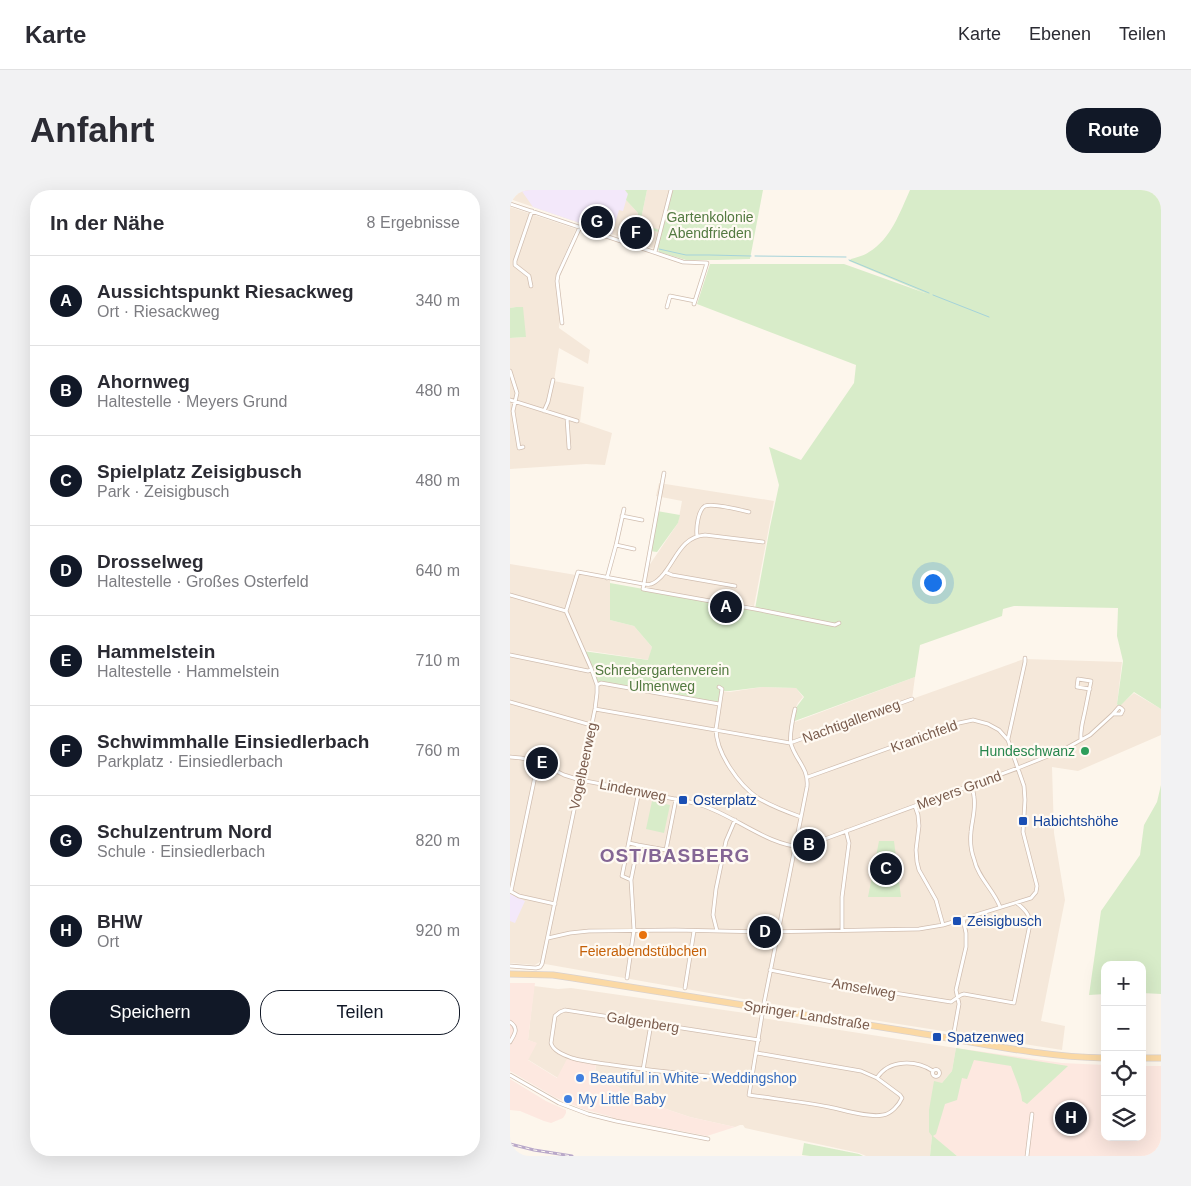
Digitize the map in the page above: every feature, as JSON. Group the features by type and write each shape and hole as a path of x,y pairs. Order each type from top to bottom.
{"main road":[{"name":"Springer Landstraße","path":"510,974 553,975 1034,1052 1101,1058"},
{"path":"1146,1058 1161,1058"}],"street":[{"path":"655,252 671,190"},
{"path":"510,204 683,262 707,263 695,302 670,296 667,307"},
{"path":"531,286 529,276 516,265 515,261 532,211"},
{"path":"562,323 558,275 580,227"},
{"path":"510,371 517,393 513,411 519,448 523,447"},
{"path":"544,411 553,380"},
{"path":"510,400 577,421"},
{"path":"567,418 569,448"},
{"path":"664,473 643,589 835,624 839,623"},
{"path":"697,536 697,523 705,506 721,506 749,512"},
{"path":"607,578 624,509"},
{"path":"622,516 642,520"},
{"path":"510,595 566,612 578,572 651,585 665,572 680,549 697,536 705,535 763,542"},
{"path":"616,545 634,549"},
{"path":"665,572 672,575 736,586"},
{"name":"Vogelbeerweg","path":"510,966 536,968 542,964 597,694 597,685 566,612"},
{"path":"510,655 588,671 591,670"},
{"path":"548,938 589,931 919,929 943,925 1031,898 1036,892 1037,886 1023,832 1024,786 1008,740 1025,658"},
{"path":"1081,740 1080,730 1090,689 1091,681 1078,679 1077,687 1090,689"},
{"path":"597,685 601,683 719,704"},
{"path":"719,686 722,689 716,736 725,759 733,772 758,798 801,817"},
{"name":"Nachtigallenweg","path":"790,743 912,699"},
{"path":"510,702 591,725"},
{"path":"594,709 790,743"},
{"path":"757,1053 861,1072 877,1078 900,1094 902,1098 889,1114 882,1116 749,1095 770,970 808,777 790,743 795,709"},
{"name":"Meyers Grund","path":"795,847 803,847 846,832 1062,750 1090,735 1113,714"},
{"name":"Kranichfeld","path":"808,777 972,720 988,724 999,730 1008,740"},
{"name":"Lindenweg","path":"510,757 538,762 564,775 580,780 702,805 761,834 795,847"},
{"path":"538,762 510,891 518,896 555,904"},
{"path":"971,785 974,797 971,846 974,860 980,876 997,898 1000,907"},
{"path":"631,880 622,876 639,792"},
{"path":"629,843 666,850 676,799"},
{"path":"915,806 919,826 916,850 919,870 936,900 943,925"},
{"path":"717,931 713,915 716,888 726,841 735,820"},
{"path":"842,930 842,897 849,843 846,832"},
{"path":"627,978 634,930 631,880 638,845"},
{"name":"Amselweg","path":"770,970 862,988 951,1002 964,994 1014,1003 1030,924 1027,912 1017,902"},
{"path":"952,1039 959,1004 956,990 966,947 964,919"},
{"path":"685,988 694,930"},
{"name":"Galgenberg","path":"643,1070 585,1061 569,1057 554,1049 551,1042 555,1016 562,1010 759,1040"},
{"path":"510,1022 515,1026 516,1030 510,1042"},
{"path":"651,1024 643,1070 751,1080"},
{"path":"877,1078 888,1066 898,1064 908,1063 926,1066 933,1071"},
{"path":"510,1075 559,1103 588,1114 708,1138"},
{"path":"1027,1156 1032,1114"}],"shaded area":[{"path":"510,190 625,190 628,194 626,200 638,213 636,224 660,233 655,249 510,199"},
{"path":"521,190 625,190 628,194 623,211 619,210 612,234 533,207"},
{"path":"647,190 671,190 660,231 640,224"},
{"path":"510,207 576,229 555,279 560,315 559,328 590,350 588,364 559,348 554,381 584,387 580,422 612,433 605,465 586,464 510,469 510,338 526,337 516,307 510,308"},
{"path":"659,483 774,501 754,606 644,589 646,570 678,523 682,501 656,496"},
{"path":"510,564 576,575 583,574 610,580 610,620 634,626 652,647 649,660 583,650 596,684 719,704 722,691 730,692 762,687 796,688 803,697 795,709 792,723 915,677 912,699 1024,659 1122,662 1118,707 1134,693 1161,709 1161,735 1078,771 1052,767 1054,833 1065,900 1041,1021 1065,1026 1062,1050 760,1002 540,962 535,965 510,963"},
{"path":"510,894 525,901 515,923 510,921"},
{"path":"510,983 535,983 528,1040 537,1043 528,1060 557,1078 567,1059 596,1065 594,1078 611,1086 613,1084 642,1101 690,1117 735,1127 707,1136 612,1118 556,1098 510,1071"},
{"path":"534,986 558,989 571,988 752,1014 755,1017 956,1048 952,1071 942,1083 930,1156 866,1156 745,1128 743,1125 735,1127 690,1117 642,1101 613,1084 611,1086 594,1078 596,1065 567,1060 558,1078 527,1059 536,1043 528,1040"},
{"path":"956,1048 1062,1063 1101,1065 1101,1141 1146,1141 1146,1066 1161,1066 1161,1156 957,1156 932,1136 942,1083 952,1071"},
{"path":"510,1079 546,1101 566,1110 563,1118 551,1123 520,1111 510,1110"}],"green space":[{"name":"Gartenkolonie Abendfrieden","path":"625,190 647,190 640,224 660,230 671,190 763,190 750,259 686,260 659,252 657,243 660,233 636,224 638,213 626,200 628,194"},
{"name":"Schrebergartenverein Ulmenweg","path":"910,190 1161,190 1161,709 1134,692 1119,707 1117,704 1123,661 1117,636 1118,608 1014,606 1003,609 1002,616 920,645 915,677 792,722 795,709 804,697 796,688 762,687 722,691 719,704 601,683 597,685 583,651 648,660 652,647 634,626 610,620 610,583 755,609 779,485 769,447 801,460 854,383 856,365 697,304 710,264 844,264 925,293 849,261 877,247 894,224"},
{"path":"523,307 526,337 510,338 510,308"},
{"path":"657,511 680,515 678,523 657,552 649,551"},
{"path":"1161,785 1161,994 1146,993 1146,961 1101,961 1101,994 1089,995 1101,911 1140,855 1144,825 1157,802"},
{"path":"652,801 670,805 664,833 646,829"},
{"path":"879,841 894,841 901,897 868,897"},
{"path":"956,1048 1068,1066 1027,1104 1022,1101 1011,1066 974,1060 967,1079 962,1078 957,1100 945,1104 936,1134 933,1136 957,1156 930,1156 932,1136 929,1132 929,1110 934,1081 942,1083 952,1071"},
{"path":"804,1143 859,1154 863,1156 802,1155"}],"waterway":[{"path":"659,249 686,255 751,256"},
{"path":"755,256 846,257"},
{"path":"849,260 929,293"},
{"path":"933,295 989,317"}],"railway":[{"path":"510,1144 572,1156"}],"place":[{"name":"Schulzentrum Nord","path":"597,222"},
{"name":"Schwimmhalle Einsiedlerbach","path":"636,233"},
{"name":"Aussichtspunkt Riesackweg","path":"726,607"},
{"name":"Hundeschwanz","path":"1085,751"},
{"name":"Hammelstein","path":"542,763"},
{"name":"Osterplatz","path":"683,800"},
{"name":"Habichtshöhe","path":"1023,821"},
{"name":"Ahornweg","path":"809,845"},
{"name":"Spielplatz Zeisigbusch","path":"886,869"},
{"name":"Zeisigbusch","path":"957,921"},
{"name":"Drosselweg","path":"765,932"},
{"name":"Feierabendstübchen","path":"643,935"},
{"name":"Spatzenweg","path":"937,1037"},
{"name":"Beautiful in White - Weddingshop","path":"580,1078"},
{"name":"My Little Baby","path":"568,1099"},
{"name":"BHW","path":"1071,1118"}],"district":[{"name":"OST/BASBERG","path":"675,855"}]}
